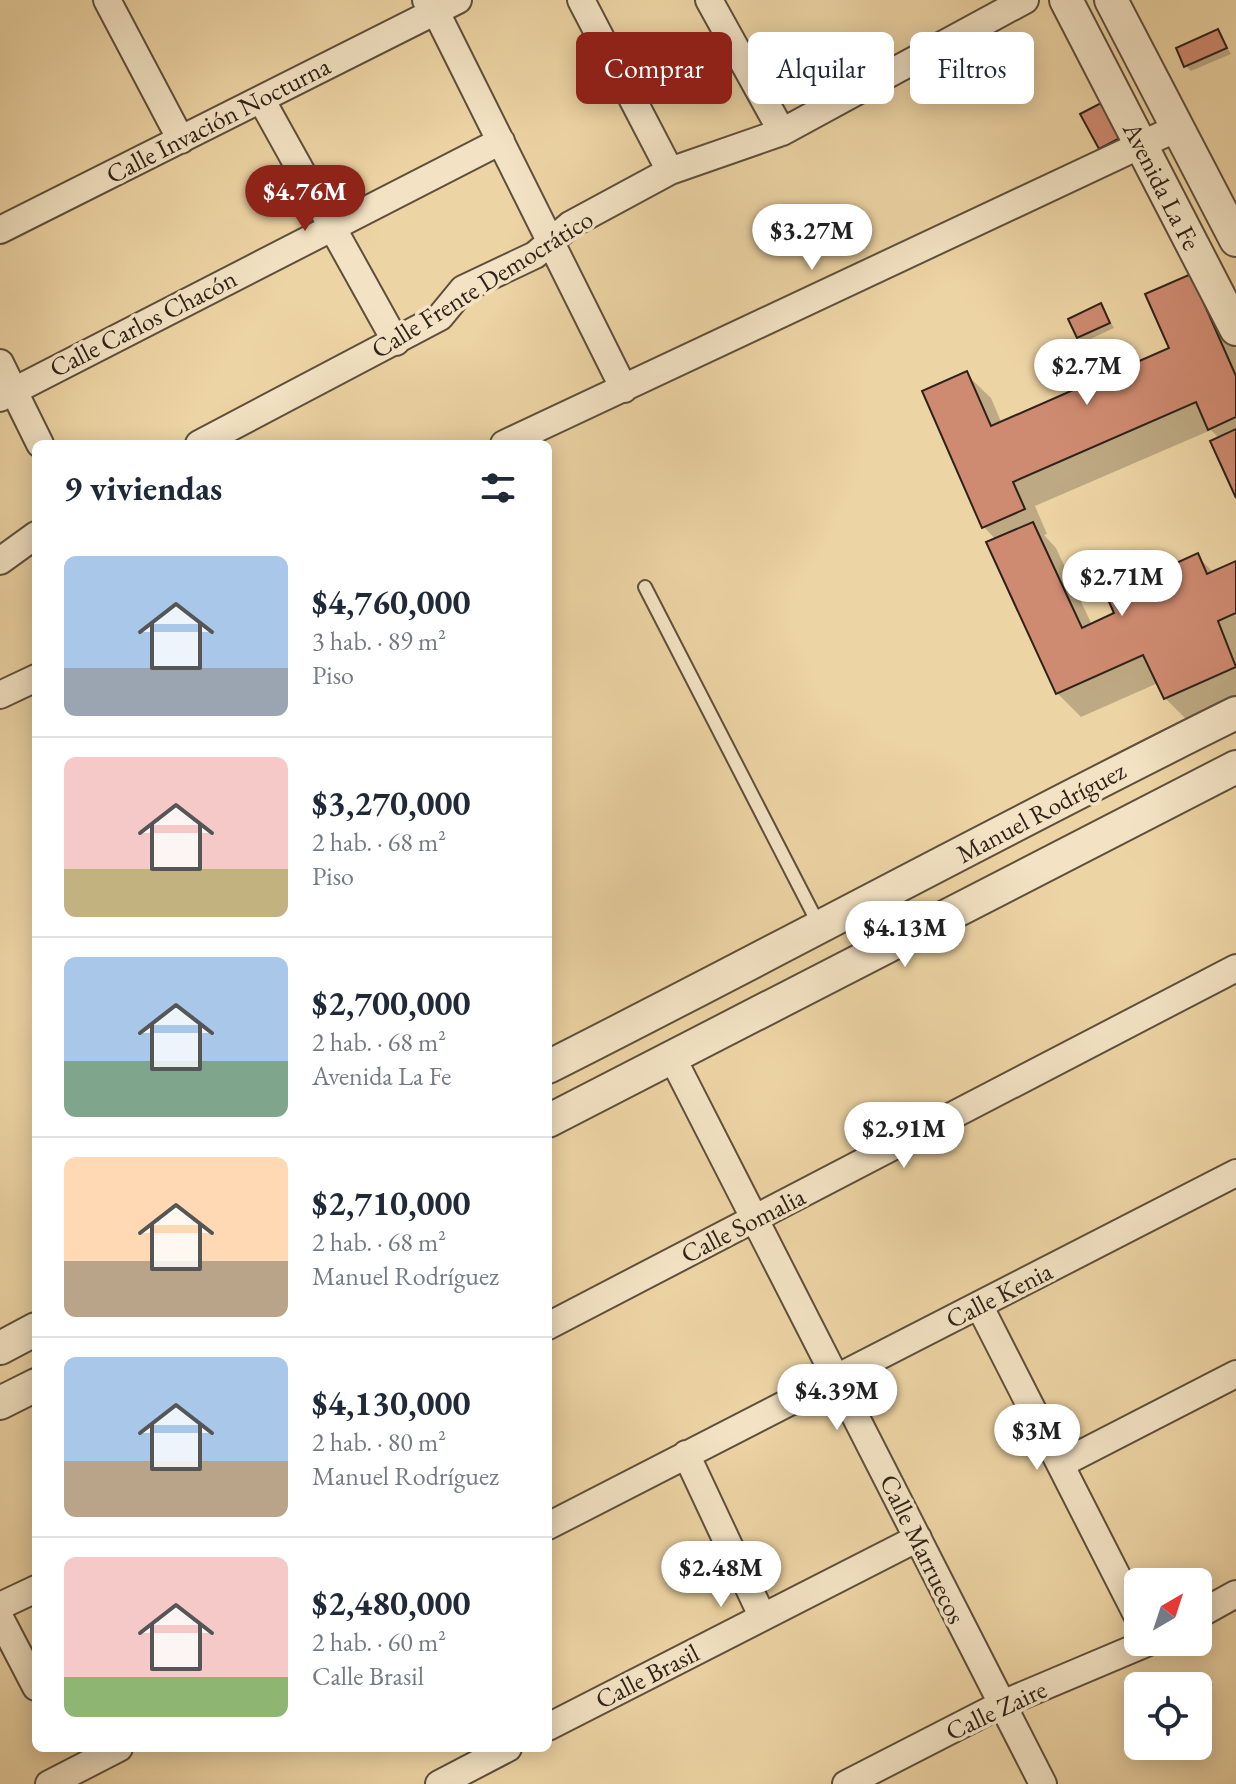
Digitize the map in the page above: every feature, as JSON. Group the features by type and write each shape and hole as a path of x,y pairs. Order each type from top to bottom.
{"street":[{"path":"107,0 181,140"},
{"path":"581,0 670,171"},
{"path":"709,0 782,132"},
{"name":"Calle Frente Democrático","path":"207,440 440,317 463,289 535,255 549,239 670,171 782,132 1025,0"},
{"name":"Avenida La Fe","path":"1066,0 1236,329"},
{"name":"Avenida La Fe","path":"1111,0 1236,240"},
{"path":"440,3 501,141 624,389"},
{"name":"Calle Invación Nocturna","path":"0,230 261,99 440,3"},
{"path":"261,99 396,342"},
{"path":"513,440 1177,128"},
{"name":"Calle Carlos Chacón","path":"7,394 501,141"},
{"path":"0,363 7,394 37,440"},
{"path":"0,561 32,538"},
{"path":"0,695 32,680"},
{"name":"Manuel Rodríguez","path":"552,1065 821,929 1069,795 1236,713"},
{"name":"Manuel Rodríguez","path":"552,1119 1236,767"},
{"name":"Calle Somalia","path":"552,1324 1236,968"},
{"name":"Calle Marruecos","path":"672,1057 1043,1784"},
{"name":"Calle Kenia","path":"552,1524 1236,1173"},
{"path":"979,1305 1124,1589"},
{"path":"0,1348 32,1331"},
{"path":"1061,1464 1236,1374"},
{"path":"0,1403 32,1387"},
{"path":"686,1454 762,1616"},
{"name":"Calle Brasil","path":"552,1725 918,1538"},
{"path":"0,1606 32,1591"},
{"path":"1212,1607 1236,1594"},
{"path":"0,1618 32,1679"},
{"name":"Calle Zaire","path":"846,1784 1000,1705 1124,1653"},
{"path":"49,1784 110,1752"},
{"path":"439,1784 500,1752"}],"lane":[{"path":"645,587 821,929"}],"building":[{"path":"1218,29 1227,48 1184,67 1176,48"},
{"path":"1101,103 1120,138 1099,149 1080,114"},
{"path":"1191,274 1236,376 1236,417 1208,430 1196,402 1013,482 1025,509 982,528 922,391 967,371 991,426 1169,348 1145,294"},
{"path":"1101,303 1110,323 1077,338 1068,319"},
{"path":"1236,429 1236,498 1210,441"},
{"path":"1033,522 1082,628 1114,613 1106,595 1198,553 1207,574 1236,561 1236,613 1218,621 1236,667 1164,699 1143,655 1056,694 986,542"}]}
